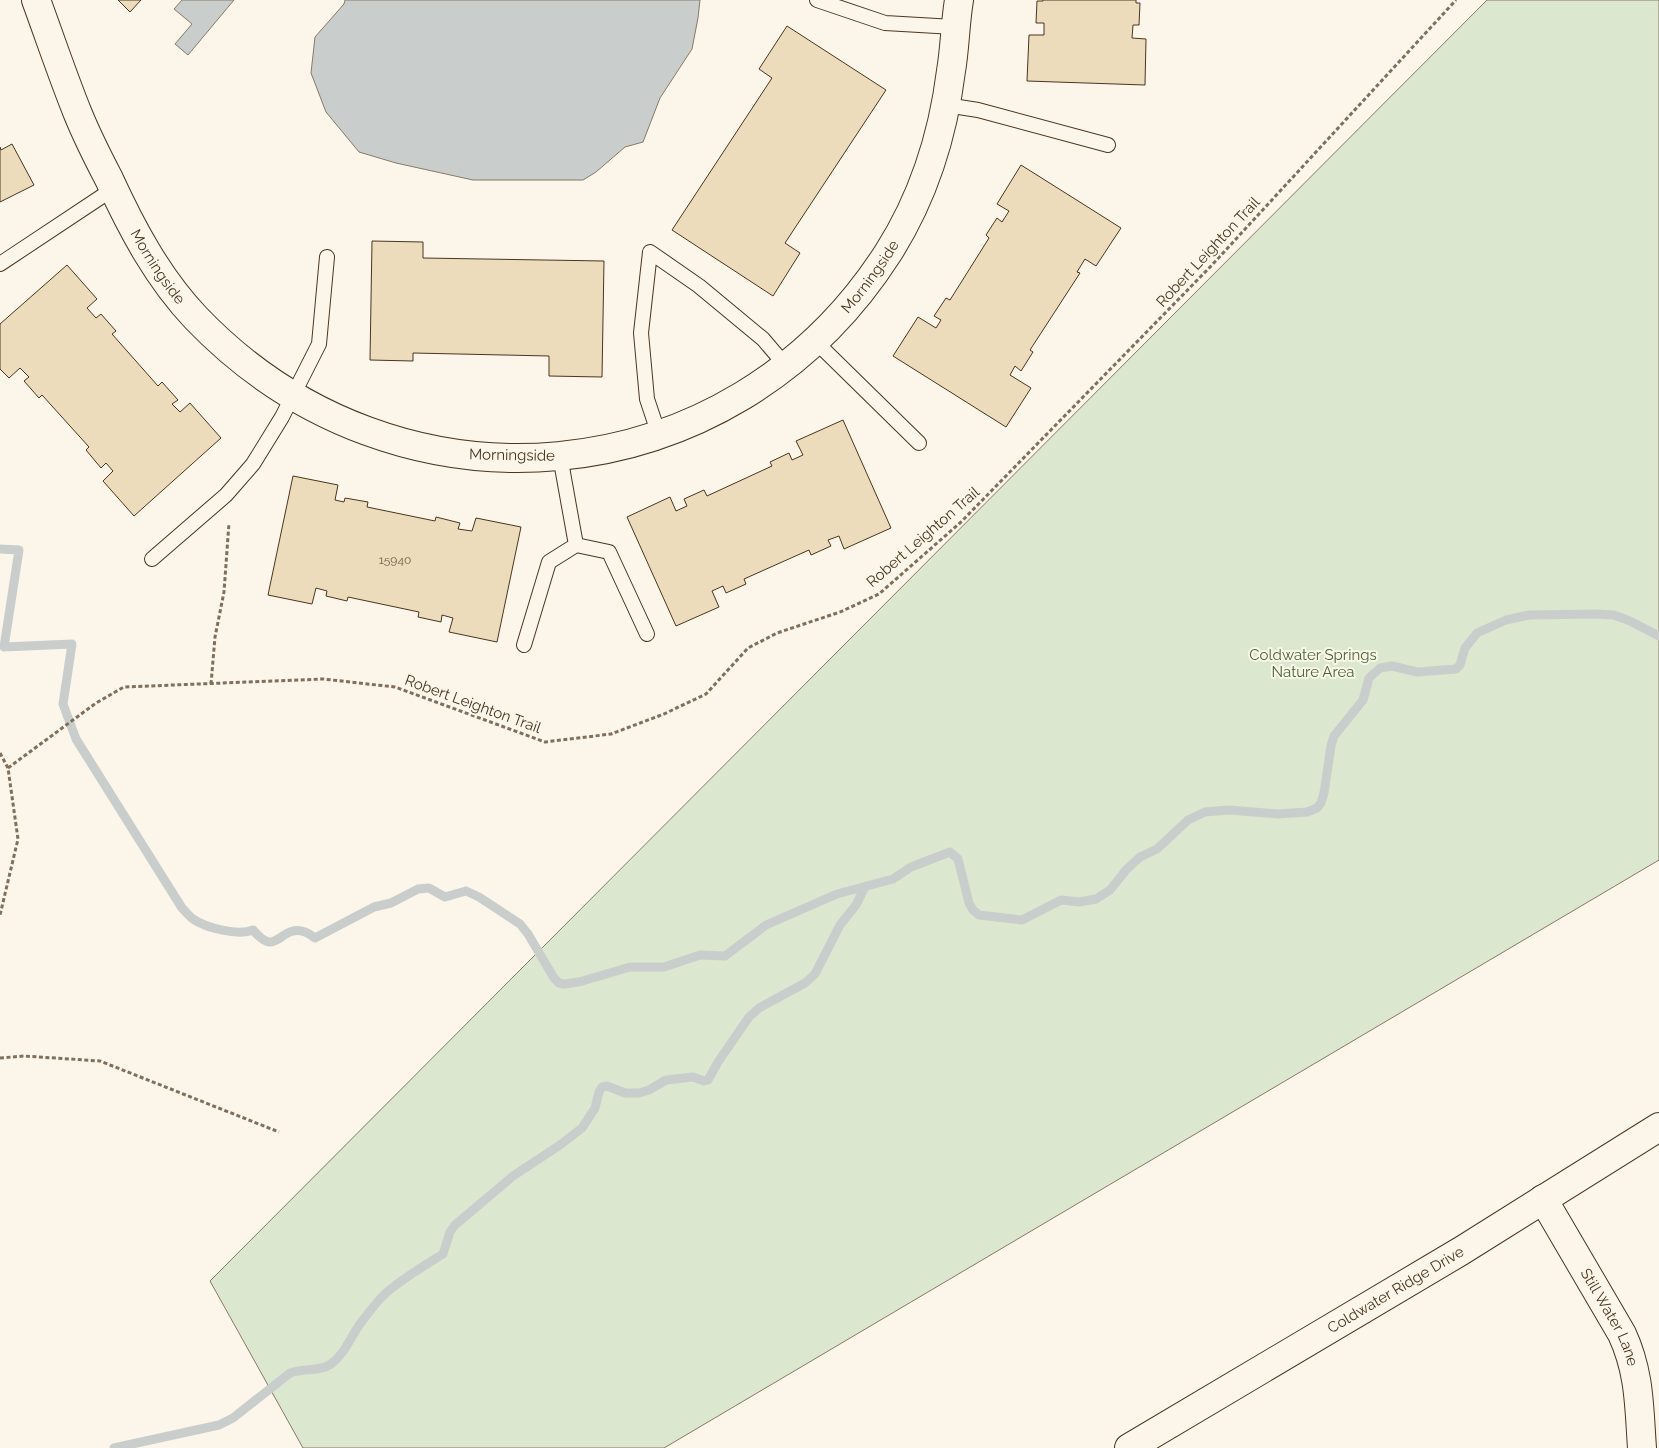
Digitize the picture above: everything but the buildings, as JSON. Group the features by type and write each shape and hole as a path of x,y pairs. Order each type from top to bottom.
{"street":[{"name":"Morningside","path":"36,0 80,118 113,189 143,246 167,282 194,316 224,346 257,373 329,416 367,432 407,445 489,458 560,456 610,448 693,422 725,406 756,387 786,366 815,341 843,313 868,282 890,250 925,180 937,143 946,105 952,66 954,27 959,0"},
{"name":"Coldwater Ridge Drive","path":"1129,1448 1461,1252 1659,1127"},
{"name":"Still Water Lane","path":"1543,1199 1622,1334 1631,1353 1636,1370 1642,1448"}],"lane":[{"path":"817,0 885,23 954,27"},
{"path":"946,105 978,110 1108,145"},
{"path":"0,264 113,189"},
{"path":"659,434 646,399 641,333 650,252 699,286 763,339 786,366"},
{"path":"152,559 226,495 253,464 282,417 319,344 327,257"},
{"path":"815,341 919,443"},
{"path":"560,456 576,545"},
{"path":"524,645 549,562 576,545 609,552 647,634"}],"path":[{"name":"Robert Leighton Trail","path":"8,768 96,703 124,687 323,679 395,687 545,742 611,734 664,714 706,694 748,648 777,633 840,612 879,594 961,522 1212,265 1456,0"},
{"path":"211,684 215,636 224,592 229,512 226,495"},
{"path":"0,753 8,768 18,839 0,915"},
{"path":"0,1058 24,1056 100,1061 279,1132"}],"green space":[{"name":"Coldwater Springs Nature Area","path":"1487,0 1659,0 1659,860 664,1448 303,1448 210,1281"}],"shaded area":[{"path":"182,0 234,0 188,55 175,44 192,24 174,9"},
{"path":"345,0 700,0 692,49 660,98 643,142 625,147 596,172 583,180 473,180 396,163 359,152 326,112 311,73 315,37 344,4"}],"waterway":[{"path":"0,549 19,550 4,647 72,644 63,704 76,739 182,908 193,919 231,932 253,930 268,942 274,941 289,932 296,931 306,932 315,938 374,907 391,903 418,889 429,888 445,897 466,891 479,897 520,924 554,978 559,983 564,984 579,982 630,967 664,967 700,955 725,956 766,925 837,894 893,879 911,867 950,852 958,859 969,903 979,915 1022,920 1061,900 1079,902 1096,899 1110,890 1126,870 1140,857 1157,849 1188,820 1205,812 1229,810 1278,814 1307,812 1317,808 1321,803 1324,793 1334,736 1363,700 1369,678 1380,668 1392,666 1417,672 1456,669 1460,665 1465,648 1477,633 1506,620 1529,615 1614,615 1659,636"},
{"path":"114,1448 219,1425 233,1418 290,1373 322,1368 331,1364 345,1349 359,1325 383,1296 406,1277 443,1254 450,1232 455,1225 513,1176 582,1128 595,1108 602,1087 607,1086 625,1093 639,1093 649,1090 666,1080 693,1077 704,1081 708,1080 749,1017 759,1008 805,983 815,974 840,925 856,905 865,887"}]}
